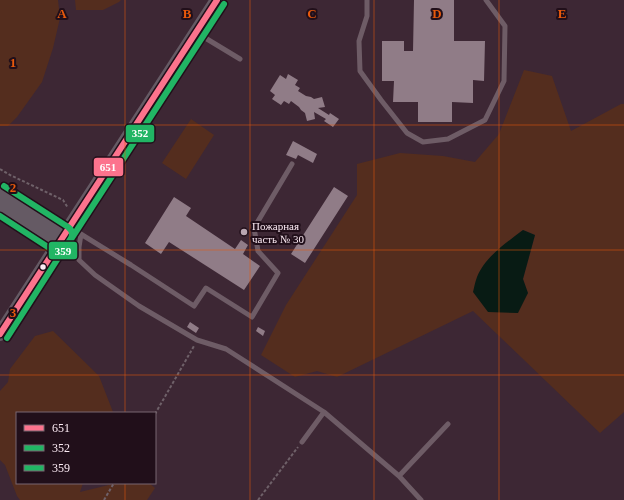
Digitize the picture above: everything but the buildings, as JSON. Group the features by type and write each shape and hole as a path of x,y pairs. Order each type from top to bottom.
{"main road":[{"path":"0,334 68,235 217,0"},
{"path":"0,193 68,235"},
{"path":"0,206 68,235"}],"lane":[{"path":"367,0 367,16 359,41 360,71 407,133 423,142 448,139 485,120 504,81 505,26 486,0"},
{"path":"196,32 240,59"},
{"path":"68,235 131,265 194,306 206,288 252,317 278,273 258,251 254,228 292,164"},
{"path":"68,235 79,247 79,260 94,275 139,306 197,340 226,349 324,412 399,476 421,500"},
{"path":"302,442 324,412"},
{"path":"399,476 448,424"}],"path":[{"path":"0,169 63,200 69,211"},
{"path":"156,412 197,340"},
{"path":"258,500 302,442"},
{"path":"104,500 113,484"}],"shaded area":[{"path":"0,0 58,0 60,18 53,48 42,82 17,117 8,126 0,126"},
{"path":"75,0 121,0 103,10 76,10"},
{"path":"524,70 552,76 571,131 621,104 624,104 624,412 600,433 473,311 337,377 317,371 295,377 261,355 286,305 357,195 357,164 400,153 443,156 475,162 499,134","holes":["523,230 535,235 523,279 528,294 485,263"]},
{"path":"191,119 214,135 186,179 162,163"},
{"path":"523,230 535,235 523,279 528,293 518,313 488,312 473,292 477,277 485,263 503,245"},
{"path":"53,331 99,376 113,412 16,412 16,484 83,484 80,492 113,484 150,484 155,488 147,500 20,500 17,496 5,465 0,460 0,391 8,382 10,369 35,336"}],"transit line":[{"name":"651","path":"0,334 217,0"},
{"name":"352","path":"0,216 54,251 59,252 64,250 224,4"},
{"name":"359","path":"4,186 68,227 72,234 71,238 7,338"}],"place":[{"name":"Пожарная часть № 30","path":"244,232"}]}
